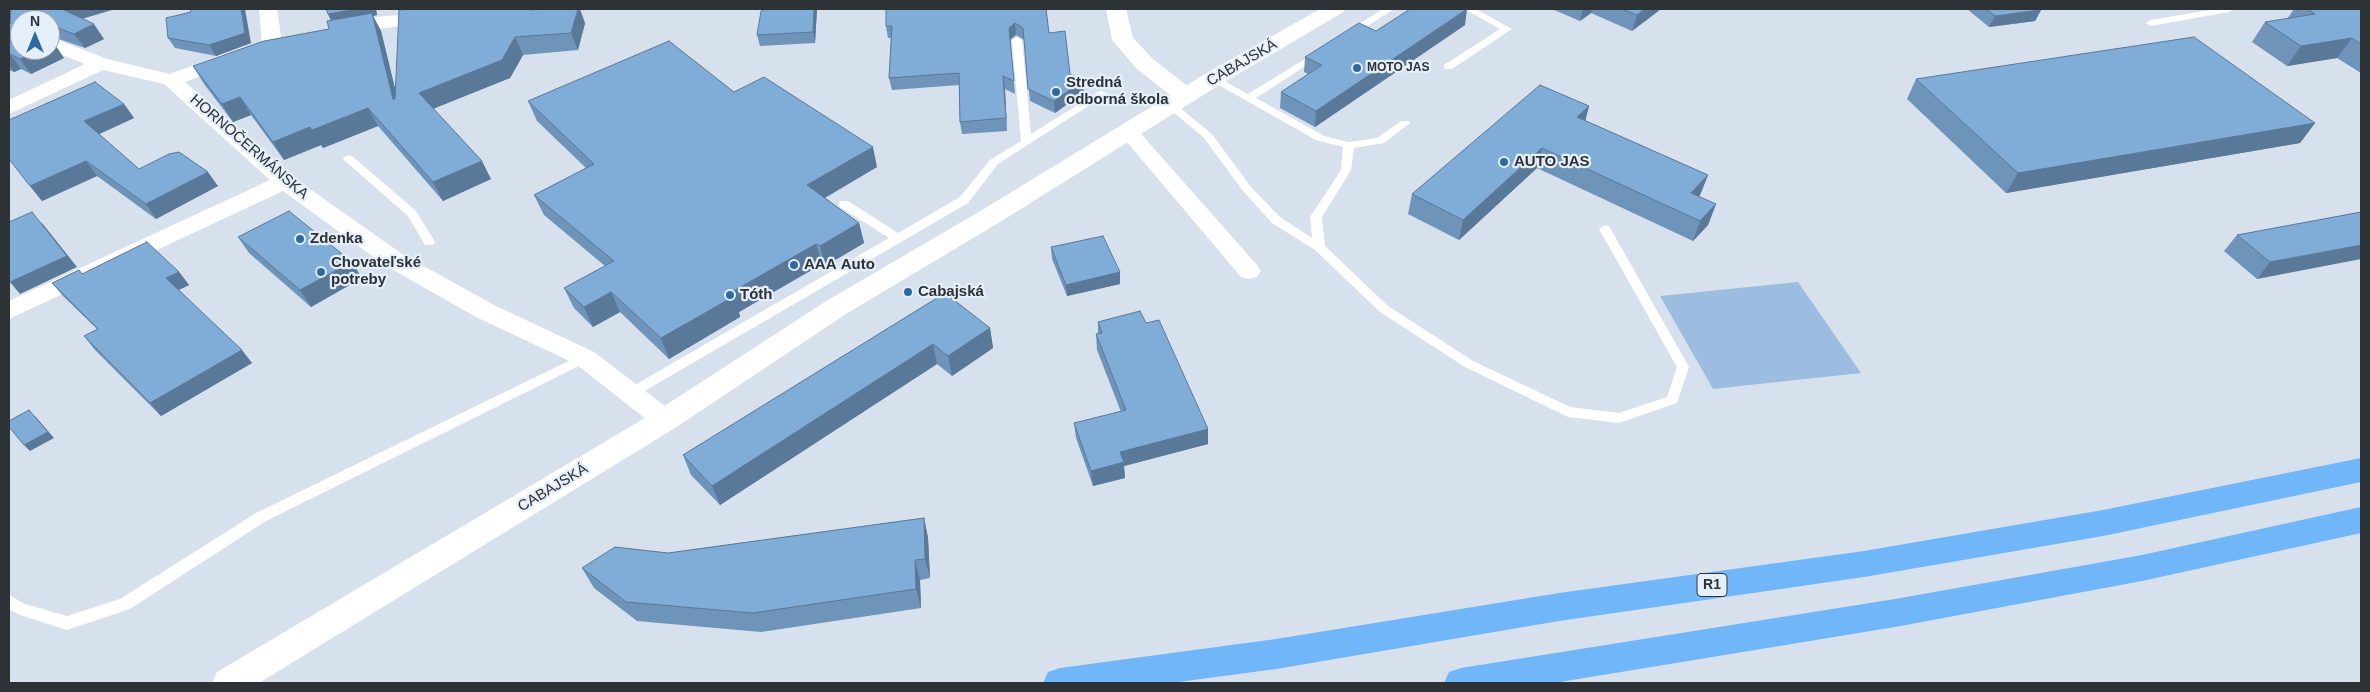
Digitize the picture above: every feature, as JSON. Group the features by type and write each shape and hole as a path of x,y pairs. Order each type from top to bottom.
{"highway":[{"name":"R1","path":"1060,683 1276,654 1558,606 1864,564 2103,523 2361,470"},
{"path":"1461,683 1895,613 2142,568 2361,520"}],"main road":[{"path":"1116,9 1123,40 1178,100"},
{"name":"CABAJSKÁ","path":"229,683 665,420 837,307 991,216 1213,79 1335,9"}],"street":[{"path":"268,9 272,44"},
{"path":"330,32 378,23 448,16"},
{"path":"172,80 272,44 292,40"},
{"name":"HORNOČERMÁNSKA","path":"60,47 101,64 172,80 285,182 394,260 485,310 585,358 665,420"},
{"path":"9,108 101,64"},
{"path":"1128,131 1249,271"},
{"path":"9,311 285,182"}],"lane":[{"path":"1248,99 1390,9"},
{"path":"1448,67 1507,29 1469,9"},
{"path":"2150,23 2229,9"},
{"path":"1017,40 1026,142"},
{"path":"1213,79 1320,138 1349,145 1380,141 1405,123"},
{"path":"631,393 964,200 994,162 1102,94"},
{"path":"1178,100 1208,136 1246,189 1276,220 1319,247 1384,309 1469,364 1568,412 1619,418 1672,400 1683,367 1605,228"},
{"path":"1319,247 1316,217 1346,170 1349,145"},
{"path":"348,158 412,214 429,242"},
{"path":"844,204 897,238"},
{"path":"9,601 20,609 67,623 125,604 262,517 585,358"}],"shaded area":[{"path":"1798,282 1861,373 1713,389 1660,296"}],"building":[{"path":"62,9 94,24 74,34 60,29 60,10 11,10"},
{"path":"190,9 241,9 245,33 209,45 168,38 166,18 191,12"},
{"path":"326,9 357,9 328,14"},
{"path":"578,9 571,33 515,37 502,60 419,93 482,161 433,182 368,108 312,130 310,127 273,142 240,97 222,104 193,66 264,41 329,29 327,21 372,13 393,99 395,99 399,10"},
{"path":"766,9 814,9 813,32 757,35 761,11"},
{"path":"886,9 1046,9 1049,33 1065,31 1070,74 1084,80 1054,101 1028,89 1023,28 1015,23 1009,28 1014,81 1003,76 1006,118 960,122 959,73 889,78 892,26 886,26"},
{"path":"1410,9 1467,9 1316,111 1281,92 1322,65 1305,57 1359,23 1376,31"},
{"path":"1622,9 1645,9 1637,15"},
{"path":"1986,9 2039,9 2041,10 1995,16"},
{"path":"2307,9 2361,9 2361,44 2352,38 2301,46 2265,22 2315,14"},
{"path":"9,23 10,54 9,55"},
{"path":"2194,37 2315,123 2018,173 1916,79"},
{"path":"669,41 734,92 764,77 873,147 807,185 859,223 820,246 816,244 730,293 733,297 661,338 611,292 584,307 564,288 614,261 534,195 594,164 528,101"},
{"path":"95,82 124,104 84,121 139,169 169,154 179,152 208,172 146,204 86,161 30,186 9,159 9,120"},
{"path":"1540,85 1589,106 1577,117 1708,175 1691,193 1716,204 1700,221 1542,148 1463,220 1412,194"},
{"path":"289,211 352,262 300,290 238,237"},
{"path":"32,212 67,256 10,282 9,222"},
{"path":"2361,212 2361,245 2270,262 2237,235"},
{"path":"1103,236 1120,272 1066,285 1051,247"},
{"path":"147,242 179,272 166,278 242,350 150,403 84,336 98,329 52,283 79,270 82,274"},
{"path":"945,293 990,328 948,356 933,344 712,486 683,455"},
{"path":"1140,311 1146,323 1159,320 1208,429 1120,452 1124,462 1091,471 1074,423 1126,410 1096,334 1102,333 1098,322"},
{"path":"29,410 48,432 24,445 9,427 9,421"},
{"path":"924,518 925,559 915,560 916,589 753,613 626,602 582,568 615,547 668,553"}],"place":[{"name":"MOTO JAS","path":"1357,68"},
{"name":"Stredná odborná škola","path":"1056,92"},
{"name":"AUTO JAS","path":"1504,162"},
{"name":"Zdenka","path":"300,239"},
{"name":"AAA Auto","path":"794,265"},
{"name":"Chovateľské potreby","path":"321,272"},
{"name":"Cabajská","path":"908,292"},
{"name":"Tóth","path":"730,295"}]}
